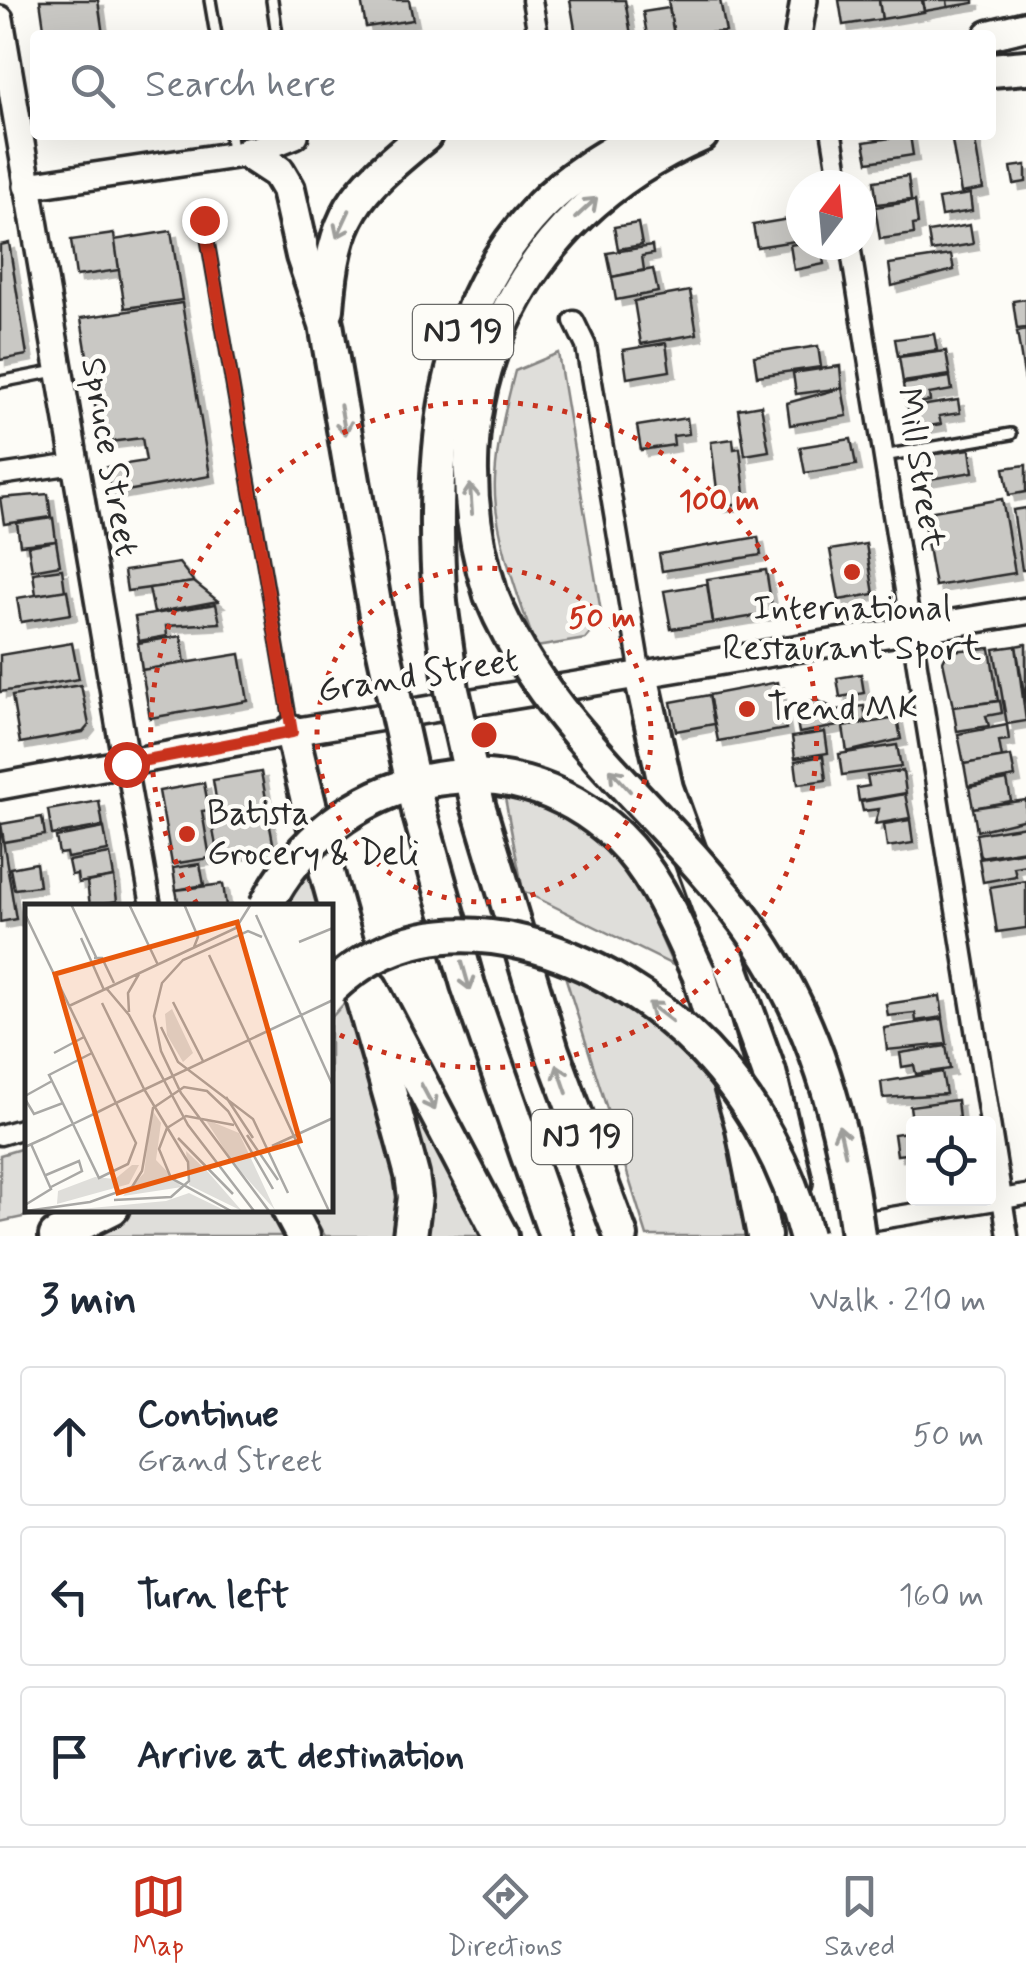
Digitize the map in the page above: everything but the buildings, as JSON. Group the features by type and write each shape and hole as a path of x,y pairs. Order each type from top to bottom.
{"highway":[{"name":"NJ 19","path":"419,140 372,178 351,206 331,257 326,324 376,615 420,814 468,985 556,1236"},
{"name":"NJ 19","path":"620,1236 552,1051 478,804 456,709 440,603 439,447 453,365 478,296 517,234 574,177 634,140"},
{"path":"691,140 642,164 589,203 545,251 509,307 485,368 472,432 474,531 491,594 540,687 722,892 788,987 828,1081 866,1228"},
{"path":"237,148 278,172 288,188 303,256 326,324"},
{"path":"642,675 666,788 774,1089 804,1236"},
{"path":"292,732 315,834 351,948 360,1000 412,1176 416,1197 410,1236"},
{"path":"267,904 311,841 363,802 424,781 502,780 575,806 617,836 657,887 699,974 742,1124 764,1236"},
{"path":"332,988 375,956 445,935 509,938 607,976 681,1028 727,1076 790,1182 804,1236"},
{"path":"351,948 501,1236"},
{"path":"56,1236 106,1211"},
{"path":"290,1211 303,1236"}],"main road":[{"path":"799,30 804,0"},
{"name":"Spruce Street","path":"0,19 126,764"},
{"path":"996,33 1026,26"},
{"path":"27,186 272,140"},
{"name":"Grand Street","path":"0,786 292,732 1026,611"}],"street":[{"path":"532,0 537,30"},
{"path":"833,140 838,170"},
{"name":"Mill Street","path":"852,260 1008,1236"},
{"path":"574,321 586,346 642,675"},
{"path":"0,475 74,464"},
{"name":"Spruce Street","path":"126,764 151,904"},
{"path":"0,1135 25,1128"},
{"path":"866,1228 1026,1196"}],"lane":[{"path":"210,0 215,30"},
{"path":"272,0 276,30"},
{"path":"204,220 292,732"},
{"path":"0,382 59,371"},
{"path":"883,456 1011,434"}],"shaded area":[{"path":"558,353 602,618 585,639 536,647 502,541 495,479 515,371"},
{"path":"504,793 557,807 599,835 642,896 673,965 523,891"},
{"path":"304,854 319,904 283,904"},
{"path":"587,978 673,1044 725,1101 753,1236 647,1236 566,979"},
{"path":"349,998 404,1190 396,1236 325,1236 310,1211 332,1211 332,1017"},
{"path":"414,1114 419,1114 489,1236 422,1236 429,1186"},
{"path":"25,1148 25,1211 51,1211 0,1222 0,1155"},
{"path":"131,1211 281,1211 290,1236 88,1236 107,1230"}],"place":[{"name":"International Restaurant Sport","path":"852,572"},
{"name":"Trend MK","path":"747,709"},
{"name":"Batista Grocery & Deli","path":"187,834"}],"route":[{"path":"126,764 292,732 204,220"}]}
